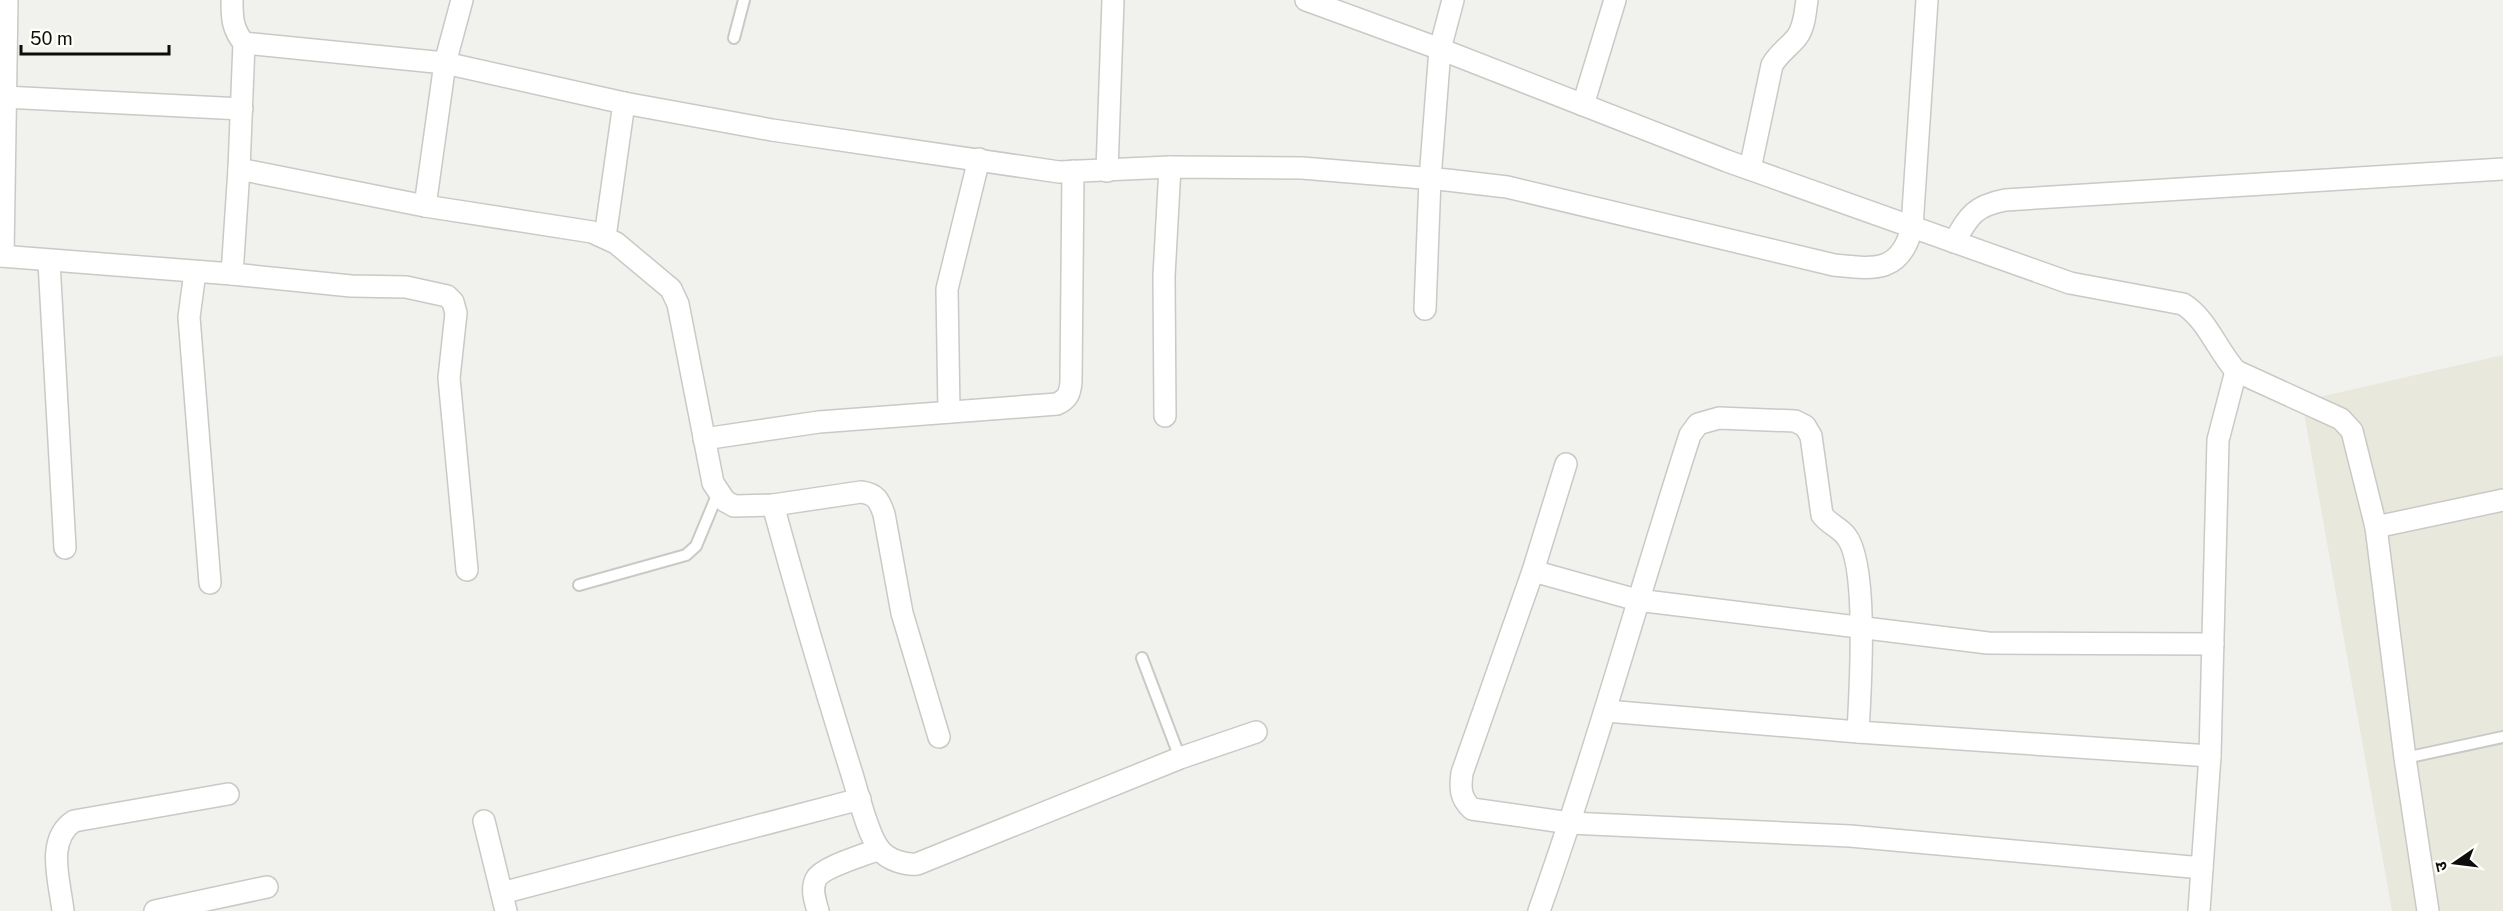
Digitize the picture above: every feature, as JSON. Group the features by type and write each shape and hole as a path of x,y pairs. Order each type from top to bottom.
{"street":[{"path":"7,0 2,256 49,262 232,274 351,286 406,287 447,296 453,302 456,313 449,378 467,570"},
{"path":"232,0 232,25 244,43 232,274"},
{"path":"425,206 445,63 462,0"},
{"path":"1107,171 1113,0"},
{"path":"1306,0 1440,49 1750,169 2070,283 2183,304 2196,312 2224,357 2236,371 2341,419 2352,431 2376,527 2405,758 2428,911"},
{"path":"1425,309 1430,179 1440,49 1454,0"},
{"path":"1584,105 1615,0"},
{"path":"1750,169 1772,65 1777,56 1797,37 1802,27 1807,0"},
{"path":"244,43 445,63 624,103 772,130 1059,172 1170,167 1302,168 1524,190 1834,265 1870,268 1882,266 1899,256 1908,245 1912,227 1927,0"},
{"path":"4,97 242,109"},
{"path":"605,237 624,103"},
{"path":"948,411 947,289 979,159"},
{"path":"1165,416 1164,276 1170,167"},
{"path":"239,169 425,206 592,232 616,243 671,289 678,304 713,483 724,501 734,506 773,505 861,492 872,493 880,501 907,634 939,737"},
{"path":"1954,242 1971,214 1987,204 2005,200 2503,169"},
{"path":"704,439 819,422 1057,404 1065,400 1070,392 1073,171"},
{"path":"49,262 65,548"},
{"path":"195,272 189,317 210,583"},
{"path":"2199,911 2210,756 2218,440 2236,371"},
{"path":"1539,911 1606,711 1690,435 1698,424 1719,418 1795,422 1805,426 1811,436 1822,515 1829,524 1846,535 1852,546 1862,627 1858,732"},
{"path":"1566,464 1533,571 1462,773 1460,788 1464,801 1472,809 1570,823 1850,836 2202,868"},
{"path":"2376,527 2503,500"},
{"path":"773,505 808,633 860,799 879,849 897,860 908,865 917,864 1180,758 1256,732"},
{"path":"1533,571 1638,600 2007,644 2213,644"},
{"path":"1606,711 1858,732 2210,756"},
{"path":"63,911 57,858 58,841 65,827 74,821 228,794"},
{"path":"484,821 504,902 860,799"},
{"path":"818,911 813,887 817,876 879,849"},
{"path":"155,911 267,886"}],"lane":[{"path":"734,38 744,0"},
{"path":"579,585 686,555 696,546 718,493"},
{"path":"1142,658 1180,758"},
{"path":"2405,758 2503,737"}],"shaded area":[{"path":"2503,355 2503,911 2392,911 2302,401"}]}
